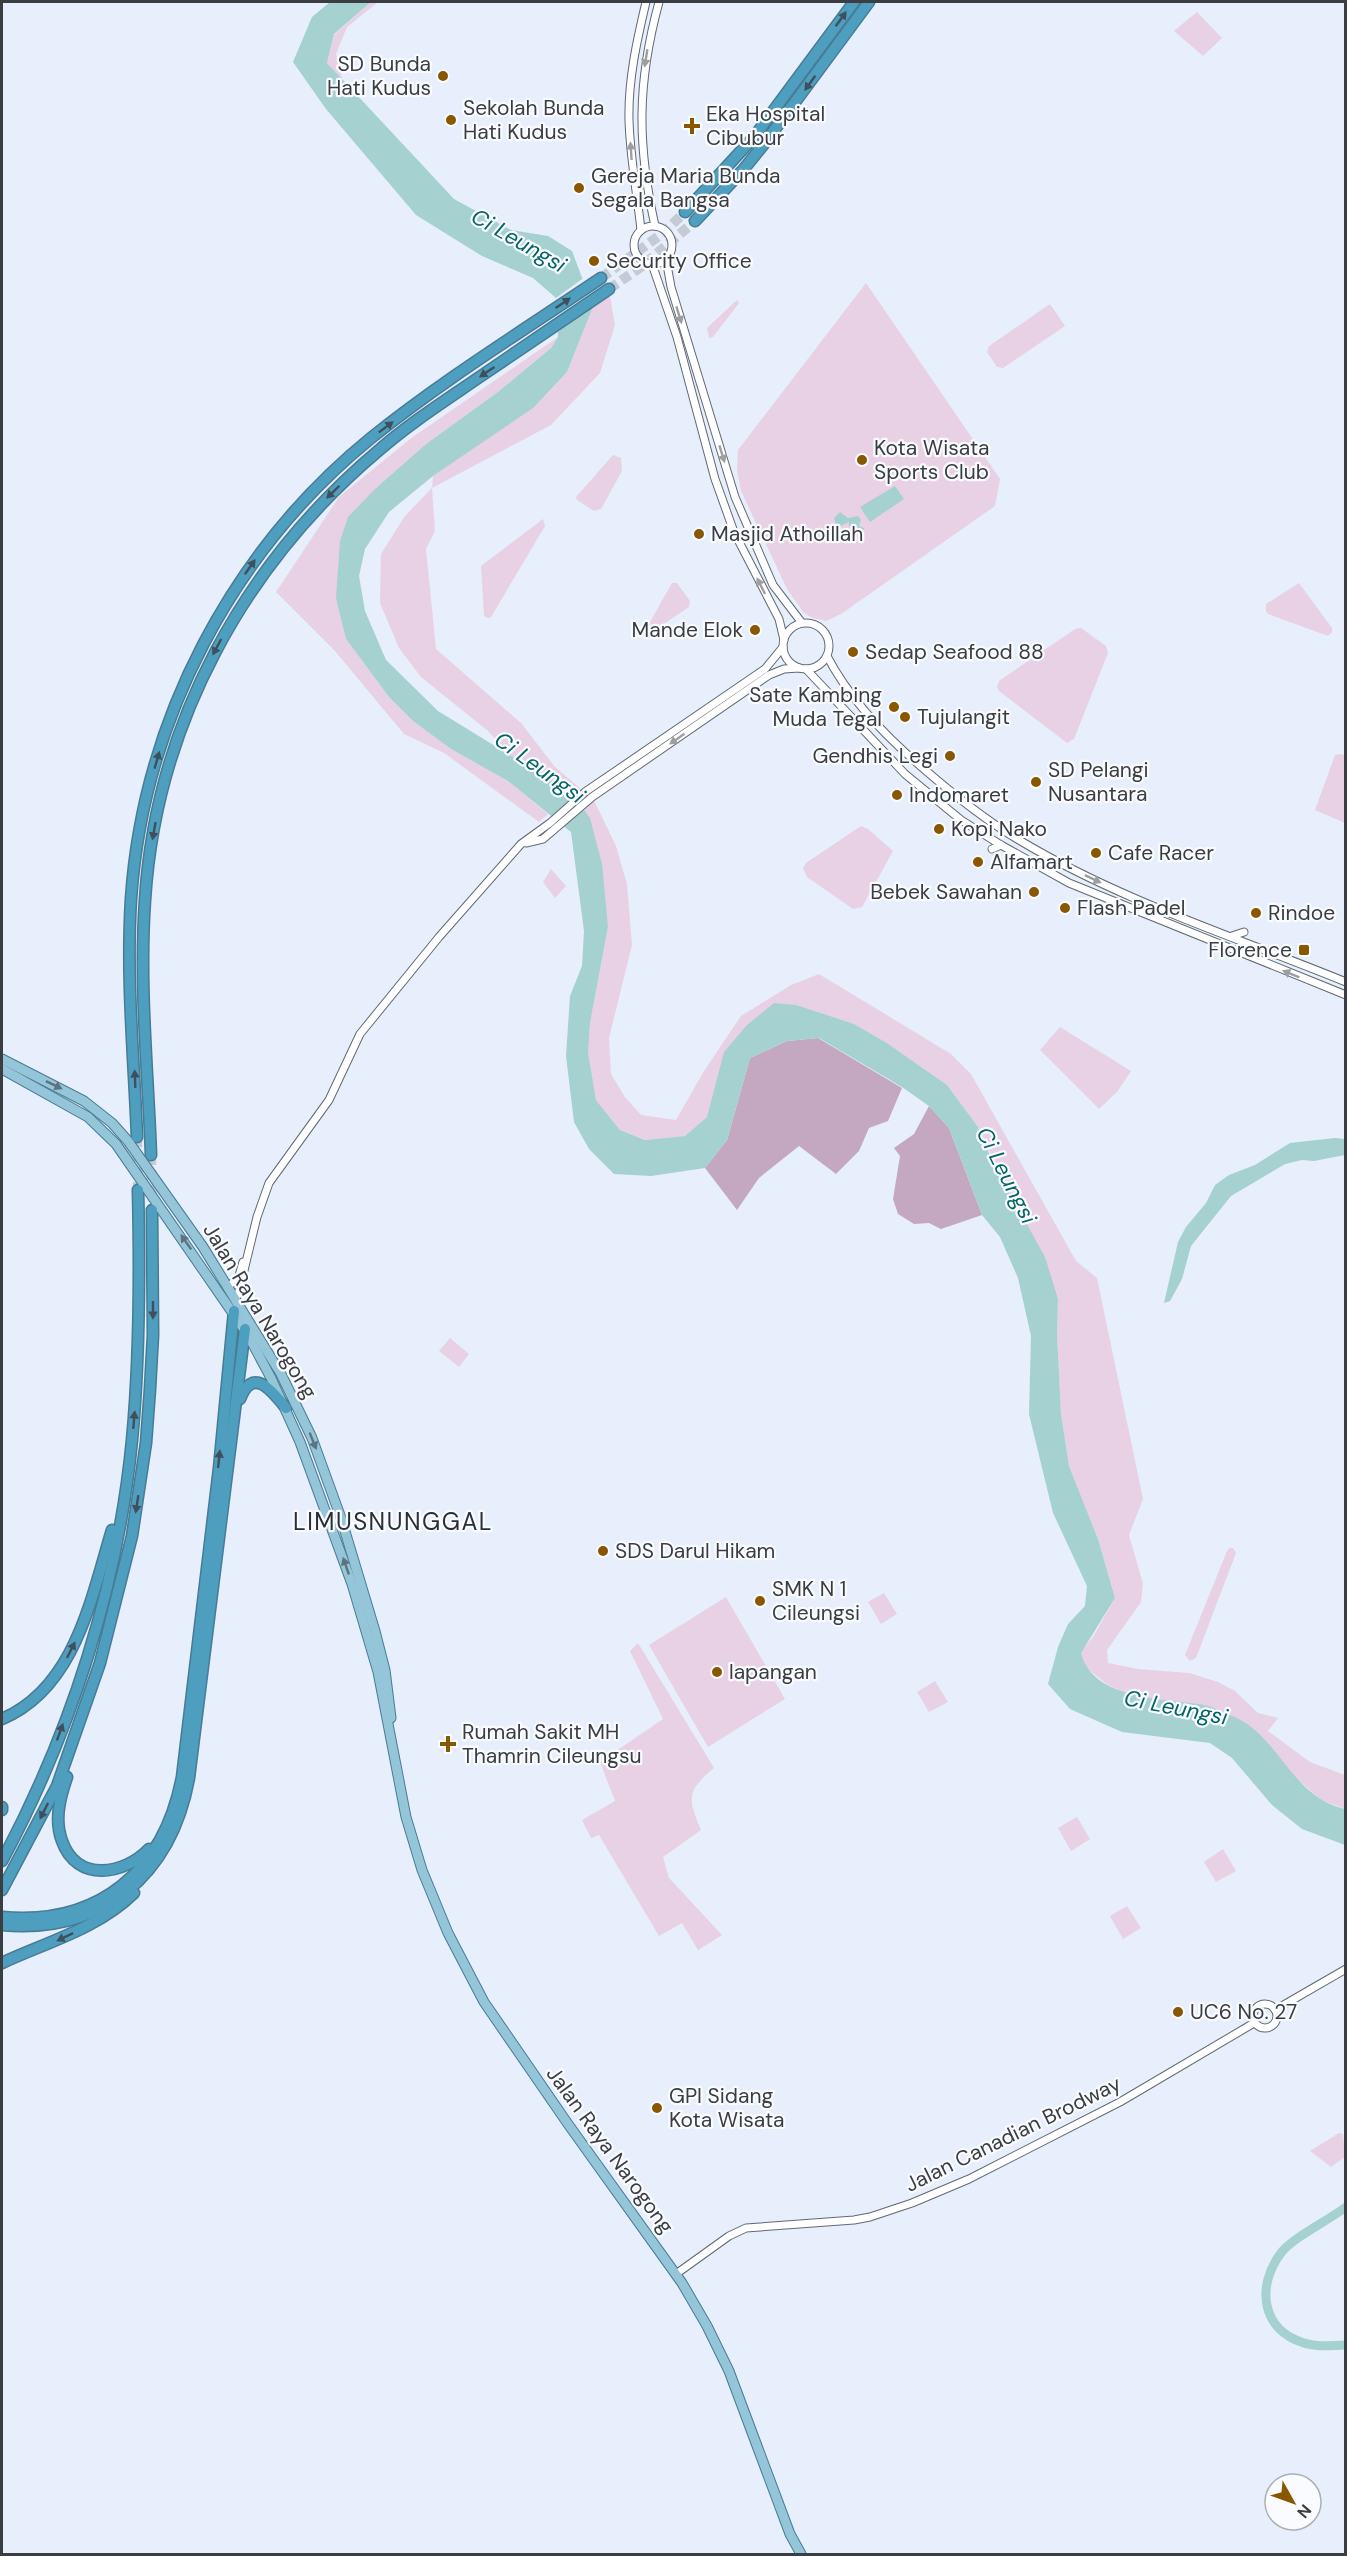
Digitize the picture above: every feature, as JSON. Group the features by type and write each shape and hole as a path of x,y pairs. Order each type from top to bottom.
{"highway":[{"path":"686,212 754,136 854,2"},
{"path":"831,55 869,2"},
{"path":"695,221 743,170 874,2"},
{"path":"137,1137 130,961 131,899 138,847 146,801 162,743 204,642 255,560 321,484 370,439 427,396 601,278"},
{"path":"151,1155 144,961 145,900 151,849 159,804 175,747 193,698 216,648 266,568 298,528 331,493 379,449 435,407 609,290"},
{"path":"2,1861 44,1779 86,1660 118,1533 132,1441 139,1335 138,1191"},
{"path":"152,1210 153,1335 146,1443 132,1536 83,1730 59,1807 61,1840 67,1852 84,1867 109,1872 142,1857 172,1817"},
{"path":"2,1917 29,1920 78,1915 114,1892 135,1874 163,1837 172,1817 182,1777 237,1308"},
{"path":"4,1962 88,1925 123,1904 141,1886 170,1840 179,1820 189,1778 235,1412 248,1327"},
{"path":"235,1412 243,1390 256,1383 269,1387 286,1408"},
{"path":"2,1719 36,1699 59,1674 80,1632 126,1488"},
{"path":"2,1890 57,1786 100,1663"},
{"path":"2,1925 29,1928 78,1915 119,1898 141,1880 156,1861"}],"main road":[{"name":"Jalan Raya Narogong","path":"2,1059 67,1091 93,1107 112,1123 128,1141 203,1247 248,1327 286,1408 330,1520 368,1634 401,1799 422,1870 473,1983 568,2124 676,2274 707,2326 729,2371 777,2500 801,2554"},
{"name":"Jalan Raya Narogong","path":"2,1069 88,1117 117,1144 237,1308"},
{"path":"203,1247 238,1295 272,1352 281,1374"},
{"name":"Jalan Raya Narogong","path":"248,1327 281,1374 312,1438 361,1580 385,1670 395,1766"}],"street":[{"path":"641,230 629,117 633,61 646,2"},
{"path":"655,226 642,152 641,102 649,38 659,2"},
{"path":"666,259 652,264 636,257 634,239 641,230 655,226 665,230 671,239 671,249 666,259 671,287 728,475 750,536 773,585 802,623"},
{"path":"652,264 677,337 715,479 734,532 779,619 787,660 802,669 890,759 934,799 1001,845 1069,883 1346,996"},
{"path":"238,1295 257,1217 269,1183 329,1100 360,1034 439,937 521,844 553,826 580,802 765,669 790,629 802,623 812,624 822,629 829,643 827,656 818,666 784,669 770,675 580,802"},
{"path":"827,656 849,692 896,745 963,802 1017,839 1123,894 1346,981"},
{"path":"896,745 906,745"},
{"path":"889,768 890,759"},
{"path":"1014,830 1017,839"},
{"path":"992,849 1001,845"},
{"path":"1069,883 1075,871"},
{"path":"1232,936 1244,933"},
{"path":"1212,942 1217,951"},
{"path":"231,1284 238,1279 250,1246"},
{"path":"1275,2010 1346,1969"},
{"path":"1269,2005 1275,2010 1277,2017 1271,2027 1263,2029 1254,2023 1252,2015 1258,2006 1269,2005"},
{"name":"Jalan Canadian Brodway","path":"676,2274 729,2236 746,2228 870,2217 969,2179 1120,2102 1254,2023"}],"shaded area":[{"path":"371,2 378,2 347,27 336,54 342,79 327,63 334,35"},
{"path":"1197,12 1222,38 1203,56 1174,31"},
{"name":"Kota Wisata Sports Club","path":"866,283 1000,479 995,506 841,614 826,621 804,613 787,589 741,491 737,470 738,450"},
{"path":"610,296 615,325 600,373 551,425 432,488 433,476 533,407 567,372 593,307"},
{"path":"737,300 739,303 713,337 709,338 707,328"},
{"path":"1050,304 1065,326 1003,368 997,367 987,352 989,346"},
{"path":"558,337 551,348 498,392 426,444 376,488 346,639 389,697 413,721 451,749 508,781 548,814 539,822 444,753 404,734 335,651 276,592 339,497 410,439"},
{"path":"613,455 621,458 622,471 601,509 594,511 576,497"},
{"path":"432,488 435,531 426,549 436,649 521,723 555,767 593,799 616,846 627,884 632,945 609,1038 611,1074 625,1097 641,1115 676,1120 704,1071 741,1016 791,985 819,974 951,1054 971,1074 1076,1261 1097,1278 1143,1499 1129,1535 1143,1584 1141,1602 1107,1650 1108,1663 1138,1669 1189,1673 1218,1682 1235,1691 1258,1713 1278,1718 1268,1731 1310,1762 1345,1775 1345,1809 1321,1800 1280,1760 1206,1706 1130,1695 1108,1685 1084,1666 1080,1653 1093,1637 1115,1598 1098,1539 1069,1466 1061,1414 1057,1333 1058,1299 978,1127 947,1085 887,1043 854,1024 774,1003 707,1117 685,1136 646,1140 620,1130 596,1100 587,1054 590,1023 608,927 570,792 511,757 488,731 421,677 399,648 380,603 381,554 405,516"},
{"path":"543,519 545,526 491,617 484,616 481,566"},
{"path":"672,583 677,583 690,601 689,607 647,635 645,631"},
{"path":"1299,583 1332,628 1328,636 1268,614 1266,611 1266,604"},
{"path":"1081,628 1106,646 1108,653 1074,739 1067,743 999,691 997,687 999,681 1075,629"},
{"path":"1335,755 1345,755 1345,823 1315,810"},
{"path":"861,826 868,829 893,851 862,907 853,909 807,877 803,868 806,863"},
{"path":"551,869 566,886 555,898 543,882"},
{"path":"1060,1027 1131,1071 1117,1092 1099,1109 1040,1050"},
{"path":"818,1038 902,1088 888,1121 869,1128 859,1151 836,1174 799,1146 759,1178 737,1210 705,1168 727,1140 750,1058 787,1041"},
{"path":"929,1106 949,1128 982,1215 941,1229 929,1223 914,1224 898,1214 893,1199 900,1156 894,1148 914,1134"},
{"path":"450,1338 469,1354 459,1367 439,1351"},
{"path":"1230,1548 1233,1548 1236,1553 1196,1658 1190,1661 1185,1655"},
{"path":"884,1593 897,1614 881,1624 868,1602"},
{"name":"lapangan","path":"726,1597 785,1699 708,1747 649,1645"},
{"path":"638,1643 714,1768 698,1783 692,1796 701,1830 663,1857 669,1878 722,1935 698,1950 682,1923 659,1936 599,1835 591,1838 582,1820 615,1801 600,1762 663,1719 630,1651"},
{"path":"935,1681 948,1702 929,1712 917,1692"},
{"path":"1077,1817 1090,1839 1071,1851 1058,1828"},
{"path":"1223,1849 1236,1871 1216,1882 1204,1862"},
{"path":"1127,1906 1141,1928 1123,1939 1110,1916"},
{"path":"1339,2133 1343,2134 1345,2157 1331,2167 1310,2151"}],"water":[{"path":"330,2 371,2 334,34 327,63 454,199 511,230 548,236 572,251 593,307 567,372 533,408 433,476 389,512 365,549 359,576 365,611 386,660 438,711 570,792 590,818 602,864 608,927 590,1023 588,1053 596,1100 620,1130 645,1140 685,1136 707,1117 724,1052 747,1025 774,1003 796,1005 854,1024 887,1043 947,1085 978,1127 994,1165 1045,1257 1058,1299 1057,1333 1061,1414 1069,1466 1098,1539 1115,1598 1081,1653 1088,1669 1115,1689 1152,1698 1207,1706 1247,1724 1261,1736 1311,1792 1326,1802 1345,1809 1345,1845 1302,1829 1272,1805 1232,1758 1210,1743 1122,1732 1070,1709 1048,1684 1058,1647 1068,1624 1085,1606 1087,1586 1053,1513 1029,1414 1031,1336 1018,1278 1000,1237 982,1215 949,1128 929,1106 902,1087 819,1038 787,1041 750,1058 727,1140 705,1168 651,1176 614,1174 589,1149 574,1122 566,1056 570,996 582,966 584,931 571,832 508,781 451,749 413,721 389,697 346,639 336,598 340,541 348,517 376,488 426,444 498,392 551,348 558,337 556,298 533,278 482,256 416,215 326,109 293,62 312,17"},
{"path":"895,486 904,499 870,522 860,507"},
{"path":"840,512 848,518 858,516 861,520 859,526 864,528 863,533 857,534 855,528 849,526 849,522 841,526 836,524 834,518"},
{"path":"1345,1139 1345,1155 1285,1164 1231,1196 1191,1246 1182,1279 1170,1301 1164,1303 1178,1242 1186,1227 1206,1203 1215,1185 1229,1175 1255,1165 1290,1143"}],"pier":[{"path":"585,277 595,305 555,334 553,300"}],"waterway":[{"name":"Ci Leungsi","path":"1346,2207 1286,2247 1273,2266 1266,2293 1271,2318 1290,2337 1313,2345 1346,2345"}],"tunnel":[{"path":"601,278 663,233 685,212"},
{"path":"609,289 641,267 695,221"},
{"path":"137,1137 138,1190"},
{"path":"151,1155 152,1200"}],"place":[{"name":"SD Bunda Hati Kudus","path":"443,76"},
{"name":"Sekolah Bunda Hati Kudus","path":"451,120"},
{"name":"Eka Hospital Cibubur","path":"692,126"},
{"name":"Gereja Maria Bunda Segala Bangsa","path":"579,188"},
{"name":"Security Office","path":"594,261"},
{"name":"Kota Wisata Sports Club","path":"862,460"},
{"name":"Masjid Athoillah","path":"699,534"},
{"name":"Mande Elok","path":"755,630"},
{"name":"Sedap Seafood 88","path":"853,652"},
{"name":"Sate Kambing Muda Tegal","path":"894,707"},
{"name":"Tujulangit","path":"905,717"},
{"name":"Gendhis Legi","path":"950,756"},
{"name":"SD Pelangi Nusantara","path":"1036,782"},
{"name":"Indomaret","path":"897,795"},
{"name":"Kopi Nako","path":"939,829"},
{"name":"Cafe Racer","path":"1096,853"},
{"name":"Alfamart","path":"978,862"},
{"name":"Bebek Sawahan","path":"1034,892"},
{"name":"Flash Padel","path":"1065,908"},
{"name":"Rindoe","path":"1256,913"},
{"name":"Florence","path":"1304,950"},
{"name":"SDS Darul Hikam","path":"603,1551"},
{"name":"SMK N 1 Cileungsi","path":"760,1601"},
{"name":"lapangan","path":"717,1672"},
{"name":"Rumah Sakit MH Thamrin Cileungsu","path":"448,1744"},
{"name":"UC6 No. 27","path":"1178,2012"},
{"name":"GPI Sidang Kota Wisata","path":"657,2108"}],"district":[{"name":"LIMUSNUNGGAL","path":"393,1522"}]}
